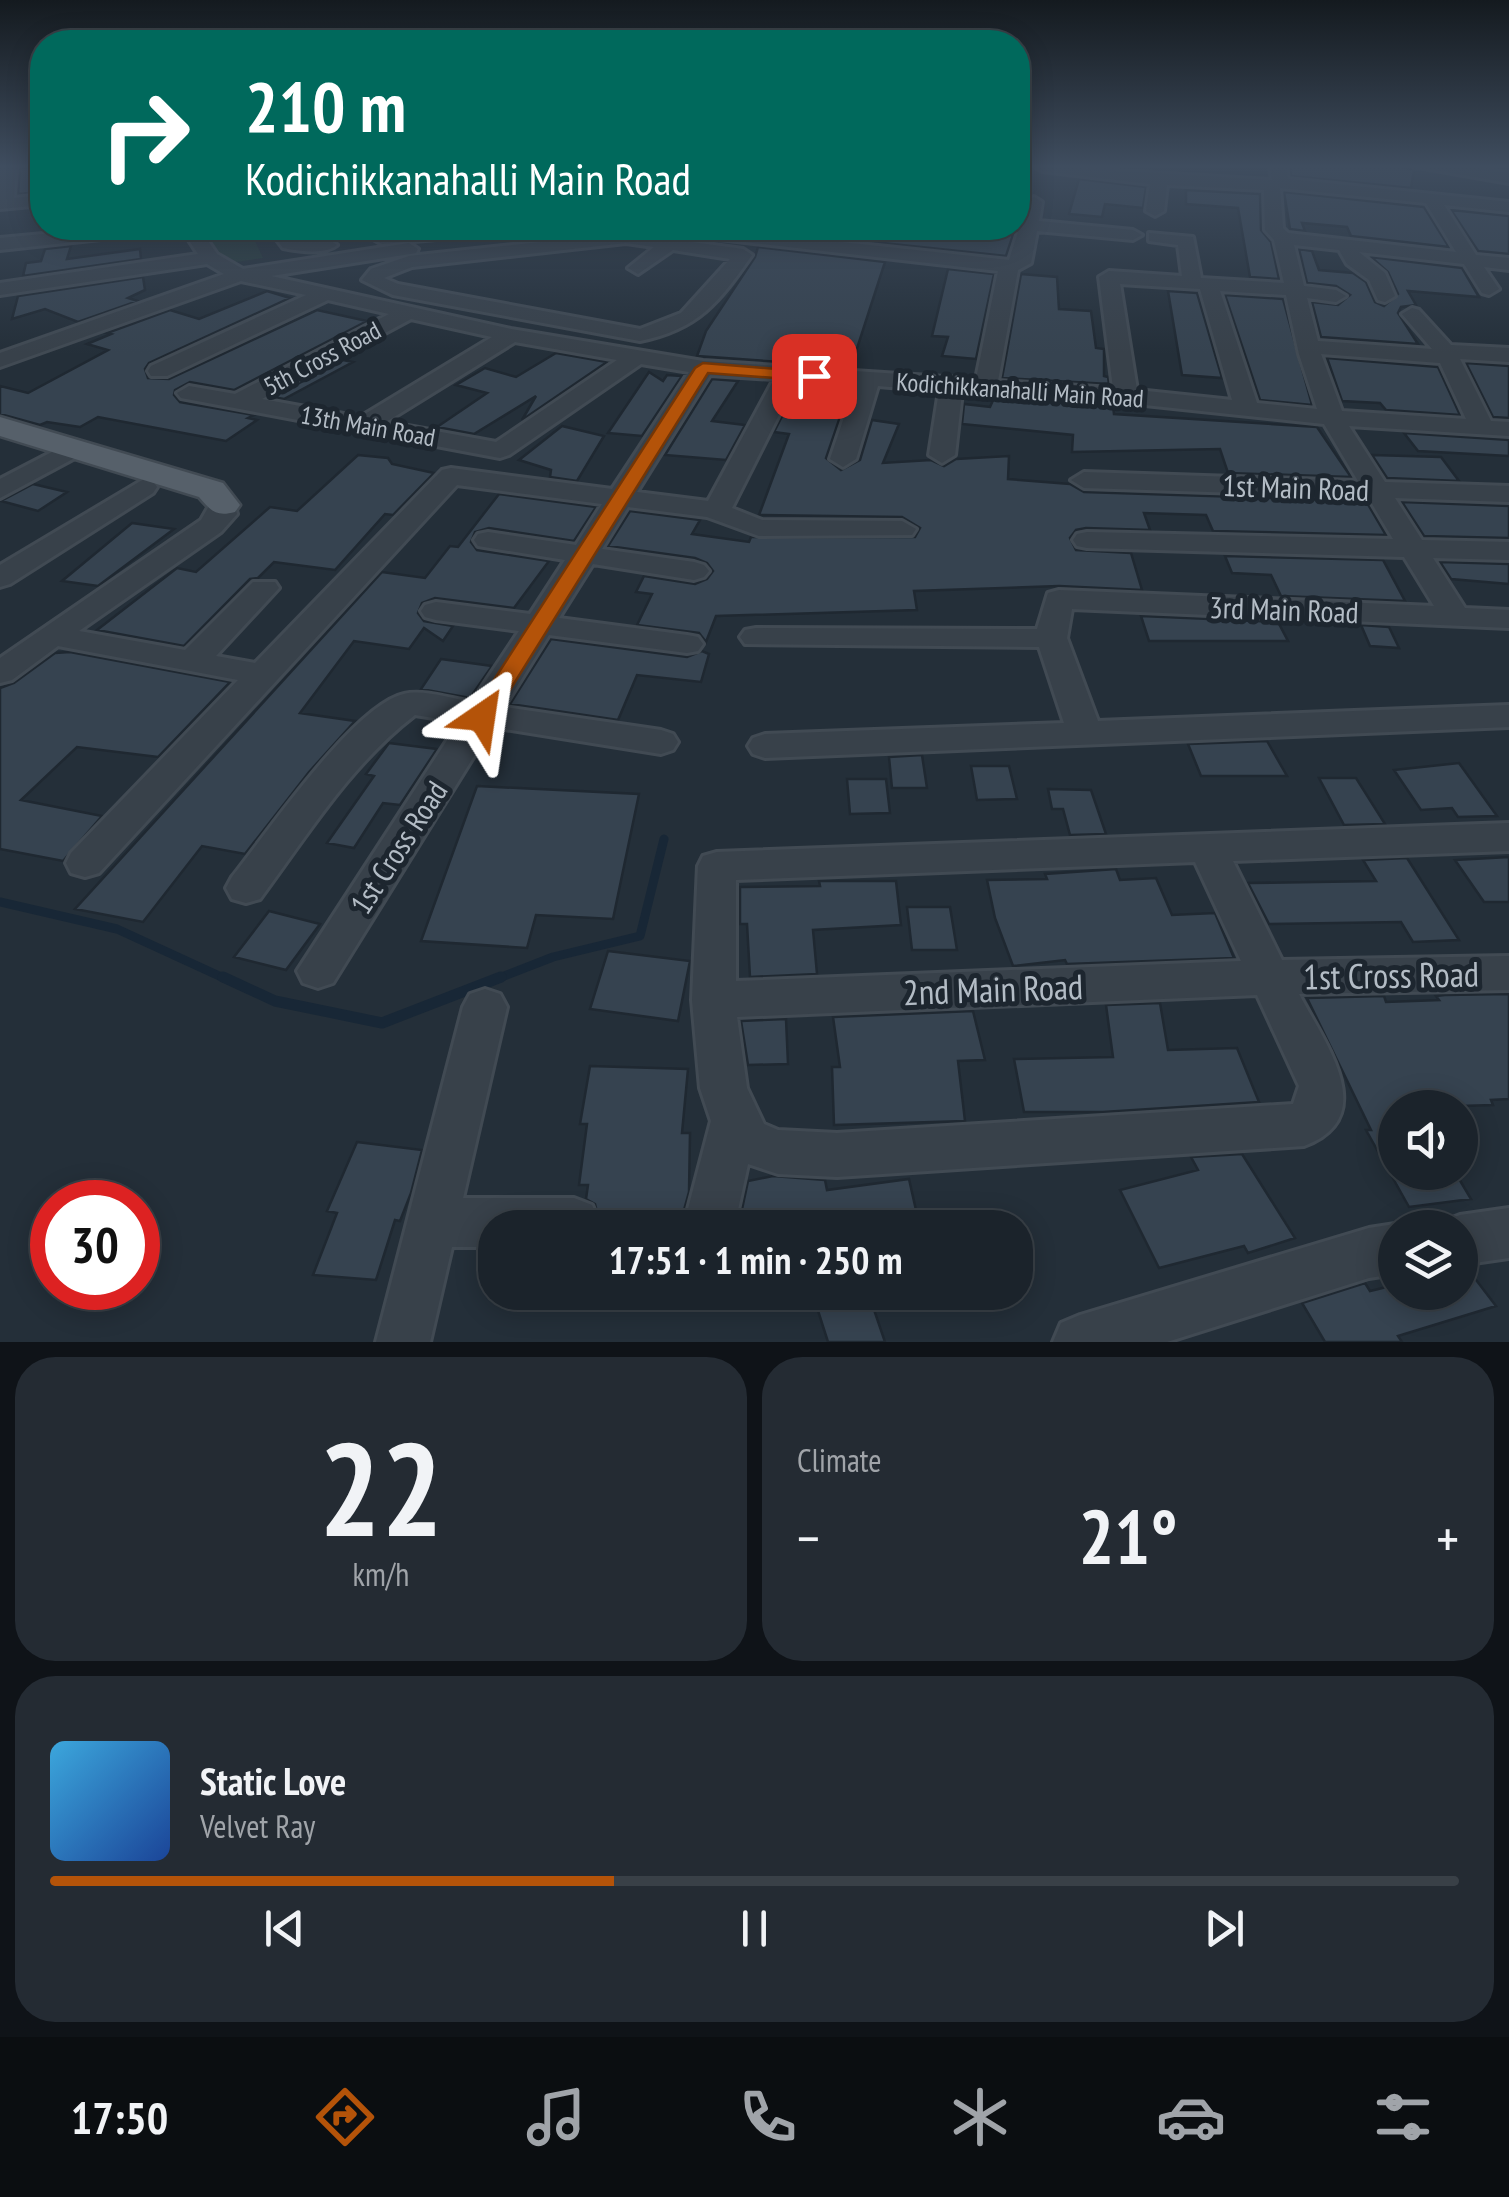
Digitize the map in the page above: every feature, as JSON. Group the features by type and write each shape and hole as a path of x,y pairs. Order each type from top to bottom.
{"main road":[{"path":"0,426 144,487 212,499"},
{"path":"0,447 63,455 212,499"}],"street":[{"path":"1064,229 1133,235"},
{"path":"1274,229 1283,238 1509,264"},
{"path":"1450,229 1489,289"},
{"path":"1155,237 1188,241 1246,407"},
{"path":"1283,238 1309,347 1332,418 1454,616"},
{"path":"0,244 39,240"},
{"path":"200,240 225,268"},
{"path":"286,240 296,246 379,240"},
{"path":"0,288 337,257 408,240"},
{"path":"446,240 503,247 589,240"},
{"path":"542,240 410,262 378,273 372,280 427,296 624,334 654,333 672,328 700,311 743,255 688,240"},
{"path":"638,268 669,240"},
{"path":"760,240 1008,266 1021,263 1023,240"},
{"path":"1348,246 1354,260 1378,278 1385,296"},
{"path":"985,390 1008,266"},
{"path":"2,351 225,268"},
{"name":"Kodichikkanahalli Main Road","path":"225,268 511,335 703,368 985,390 1126,396 1332,418 1509,429"},
{"path":"1126,396 1109,277 1336,296"},
{"name":"5th Cross Road","path":"237,403 448,285"},
{"path":"159,371 323,294"},
{"path":"1412,314 1446,354 1484,428"},
{"path":"364,425 511,335"},
{"path":"1309,347 1509,355"},
{"name":"13th Main Road","path":"189,393 500,450 636,357"},
{"name":"1st Cross Road","path":"318,971 703,368"},
{"path":"712,510 719,507 788,374"},
{"path":"843,459 868,381"},
{"path":"942,456 951,387"},
{"path":"0,490 63,455"},
{"path":"85,863 450,476 618,501 712,510 759,528 902,529"},
{"name":"1st Main Road","path":"1084,480 1509,494"},
{"path":"0,578 144,487"},
{"path":"0,673 212,499"},
{"path":"488,540 694,571"},
{"path":"1086,540 1509,551"},
{"path":"193,662 264,588"},
{"name":"3rd Main Road","path":"1051,638 1059,600 1509,618"},
{"path":"436,611 686,644"},
{"path":"52,634 263,675"},
{"path":"756,637 1051,638 1084,732"},
{"path":"246,888 345,762 388,716 410,703 661,742"},
{"path":"764,746 1509,716"},
{"path":"1209,851 1322,1086 1319,1111 1304,1125 837,1155 766,1149 748,1139 734,1122 726,1102 714,1000 717,866 1209,851 1509,836"},
{"name":"1st Cross Road","path":"1272,977 1509,973"},
{"name":"2nd Main Road","path":"714,1000 1272,977"},
{"path":"403,1342 485,1007"},
{"path":"712,1210 734,1122"},
{"path":"434,1223 478,1223"},
{"path":"1478,1237 1509,1233"},
{"path":"1080,1342 1378,1252"}],"green space":[{"path":"206,240 255,240 263,258 230,263 214,252"}],"building":[{"path":"1242,229 1261,229 1271,242 1279,279 1250,277"},
{"path":"1348,229 1438,229 1449,247 1351,236"},
{"path":"1463,229 1509,229 1509,254 1478,251"},
{"path":"854,240 1011,240 1006,256"},
{"path":"71,246 67,259 140,249 141,259 23,276 26,263 41,261 45,249"},
{"path":"758,247 885,262 851,367 697,356 706,331"},
{"path":"1299,249 1312,251 1319,270 1353,273 1366,282 1375,302 1384,306 1398,294 1388,272 1371,257 1462,268 1479,297 1408,291 1416,305 1401,307 1398,313 1418,344 1321,337 1312,302 1338,305 1350,295 1336,286 1307,283"},
{"path":"948,269 994,274 976,359 942,356 948,337 932,336"},
{"path":"1021,274 1057,277 1059,309 1091,311 1096,348 1104,349 1104,376 1109,384 1002,378"},
{"path":"143,277 145,290 128,298 138,301 78,322 45,309 12,319 18,296"},
{"path":"267,291 290,298 149,363 145,369 148,378 169,379 317,310 367,321 234,390 190,382 175,390 180,402 254,415 248,418 257,420 226,441 98,417 80,427 47,422 40,425 0,414 0,386 28,393 108,350 87,344 111,334 107,333 170,310 199,319"},
{"path":"1168,291 1197,293 1222,378 1182,375"},
{"path":"1225,295 1283,299 1312,405 1260,400"},
{"path":"556,353 607,362 522,420 536,396 474,434 437,427 487,393 456,385 485,368 516,377"},
{"path":"1327,358 1438,367 1460,415 1386,410 1380,403 1342,401"},
{"path":"343,360 353,362 284,399 273,397"},
{"path":"1466,363 1509,366 1509,418 1493,417"},
{"path":"649,372 663,381 667,375 682,376 642,436 608,433"},
{"path":"712,379 738,381 712,421 745,425 726,460 665,455"},
{"path":"798,385 841,388 835,416 840,417 826,458 841,470 860,460 872,420 899,424 883,463 931,460 944,466 956,459 1009,456 1008,479 1070,484 1084,492 1366,501 1386,535 1213,531 1206,515 1144,513 1150,530 1086,528 1076,530 1070,538 1076,550 1131,553 1142,590 1059,586 914,591 917,610 716,616 706,642 699,633 637,625 652,594 636,592 644,576 695,584 713,571 695,558 608,546 630,511 700,520 692,534 749,542 751,537 915,537 920,528 902,517 759,515 789,434 774,432"},
{"path":"994,398 1113,406 1114,414 1317,427 1351,477 1228,473 1220,449 1072,452 1073,435 962,424 964,404 990,407"},
{"path":"562,426 604,436 577,481 550,477 551,470 519,460"},
{"path":"1404,433 1509,440 1509,456 1418,451"},
{"path":"358,455 388,458 392,464 434,473 393,515 385,514 335,570 274,562 258,578 250,579 184,646 97,630 177,568 196,572 270,507 297,511"},
{"path":"1372,455 1441,457 1459,481 1387,478"},
{"path":"33,484 67,492 38,511 1,501"},
{"path":"499,494 596,507 574,541 489,528 475,532 471,542 477,550 549,561 514,608 435,598 422,603 418,613 424,621 453,626 443,641 424,628 409,649 354,641 300,713 355,721 245,854 202,846 143,922 75,909 382,572 425,578 450,546 458,547"},
{"path":"1402,502 1509,506 1509,538 1424,536"},
{"path":"132,523 174,529 98,586 62,581"},
{"path":"1225,556 1383,560 1405,601 1281,596 1271,575 1232,573"},
{"path":"1440,562 1509,564 1509,584 1451,579"},
{"path":"1141,616 1278,622 1288,641 1149,641"},
{"path":"1361,625 1389,627 1399,648 1370,646"},
{"path":"551,639 687,657 702,651 709,654 701,682 637,675 618,720 510,704"},
{"path":"70,652 230,682 158,757 77,747 21,800 102,816 63,861 0,849 0,688 14,683 55,653"},
{"path":"441,659 492,666 470,698 421,689"},
{"path":"1267,741 1287,776 1201,776 1188,744"},
{"path":"389,743 437,749 400,805 383,803 354,848 327,843 374,776 366,774"},
{"path":"922,755 927,788 892,788 889,757"},
{"path":"1459,763 1497,816 1458,817 1452,808 1421,810 1394,770"},
{"path":"971,766 1009,766 1017,799 977,800"},
{"path":"1319,778 1356,778 1385,824 1344,825"},
{"path":"847,779 886,779 890,813 850,814"},
{"path":"477,786 639,794 613,919 536,915 527,948 421,941"},
{"path":"1048,789 1091,790 1106,834 1070,835 1063,809 1052,809"},
{"path":"1509,857 1509,902 1484,902 1455,860"},
{"path":"1407,858 1459,940 1413,942 1401,922 1269,924 1248,883 1376,881 1363,860"},
{"path":"1116,869 1120,880 1156,878 1172,915 1215,913 1234,958 1067,964 1065,960 1013,966 995,918 987,880 1047,879 1045,874"},
{"path":"819,881 896,881 901,925 813,930 817,974 750,977 747,924 740,924 740,887 820,886"},
{"path":"907,907 950,907 957,950 912,950"},
{"path":"269,911 320,924 286,970 234,957"},
{"path":"608,951 690,961 678,1021 590,1009"},
{"path":"1509,994 1509,1099 1478,1105 1478,1090 1378,1090 1378,1151 1307,998 1384,996 1386,1002 1439,1000 1436,996"},
{"path":"1160,1003 1168,1050 1237,1048 1259,1102 1103,1112 1024,1112 1014,1059 1113,1057 1106,1005"},
{"path":"973,1011 985,1060 958,1061 965,1121 834,1125 832,1067 840,1067 833,1017"},
{"path":"786,1019 788,1064 748,1065 741,1021"},
{"path":"590,1066 688,1069 682,1133 690,1133 689,1192 684,1210 596,1210 595,1204 586,1199 588,1185 579,1185 587,1124 580,1124"},
{"path":"357,1142 422,1150 411,1193 400,1221 395,1220 376,1280 313,1275 337,1213 327,1211"},
{"path":"1242,1154 1295,1238 1248,1253 1244,1246 1159,1268 1120,1190 1198,1170 1191,1157"},
{"path":"773,1176 825,1180 827,1190 909,1179 916,1210 742,1210 748,1181"},
{"path":"1400,1190 1466,1190 1471,1199 1409,1207"},
{"path":"1478,1282 1496,1306 1398,1336 1402,1342 1325,1342 1302,1303 1365,1283 1370,1291 1378,1289 1378,1310 1478,1310"},
{"path":"818,1310 874,1310 885,1342 828,1342"}],"waterway":[{"path":"494,980 553,957 640,936 664,839"},
{"path":"0,902 117,929 228,980"},
{"path":"223,977 275,1001 382,1023 501,977"}],"route":[{"path":"482,717 703,368 814,376"}]}
